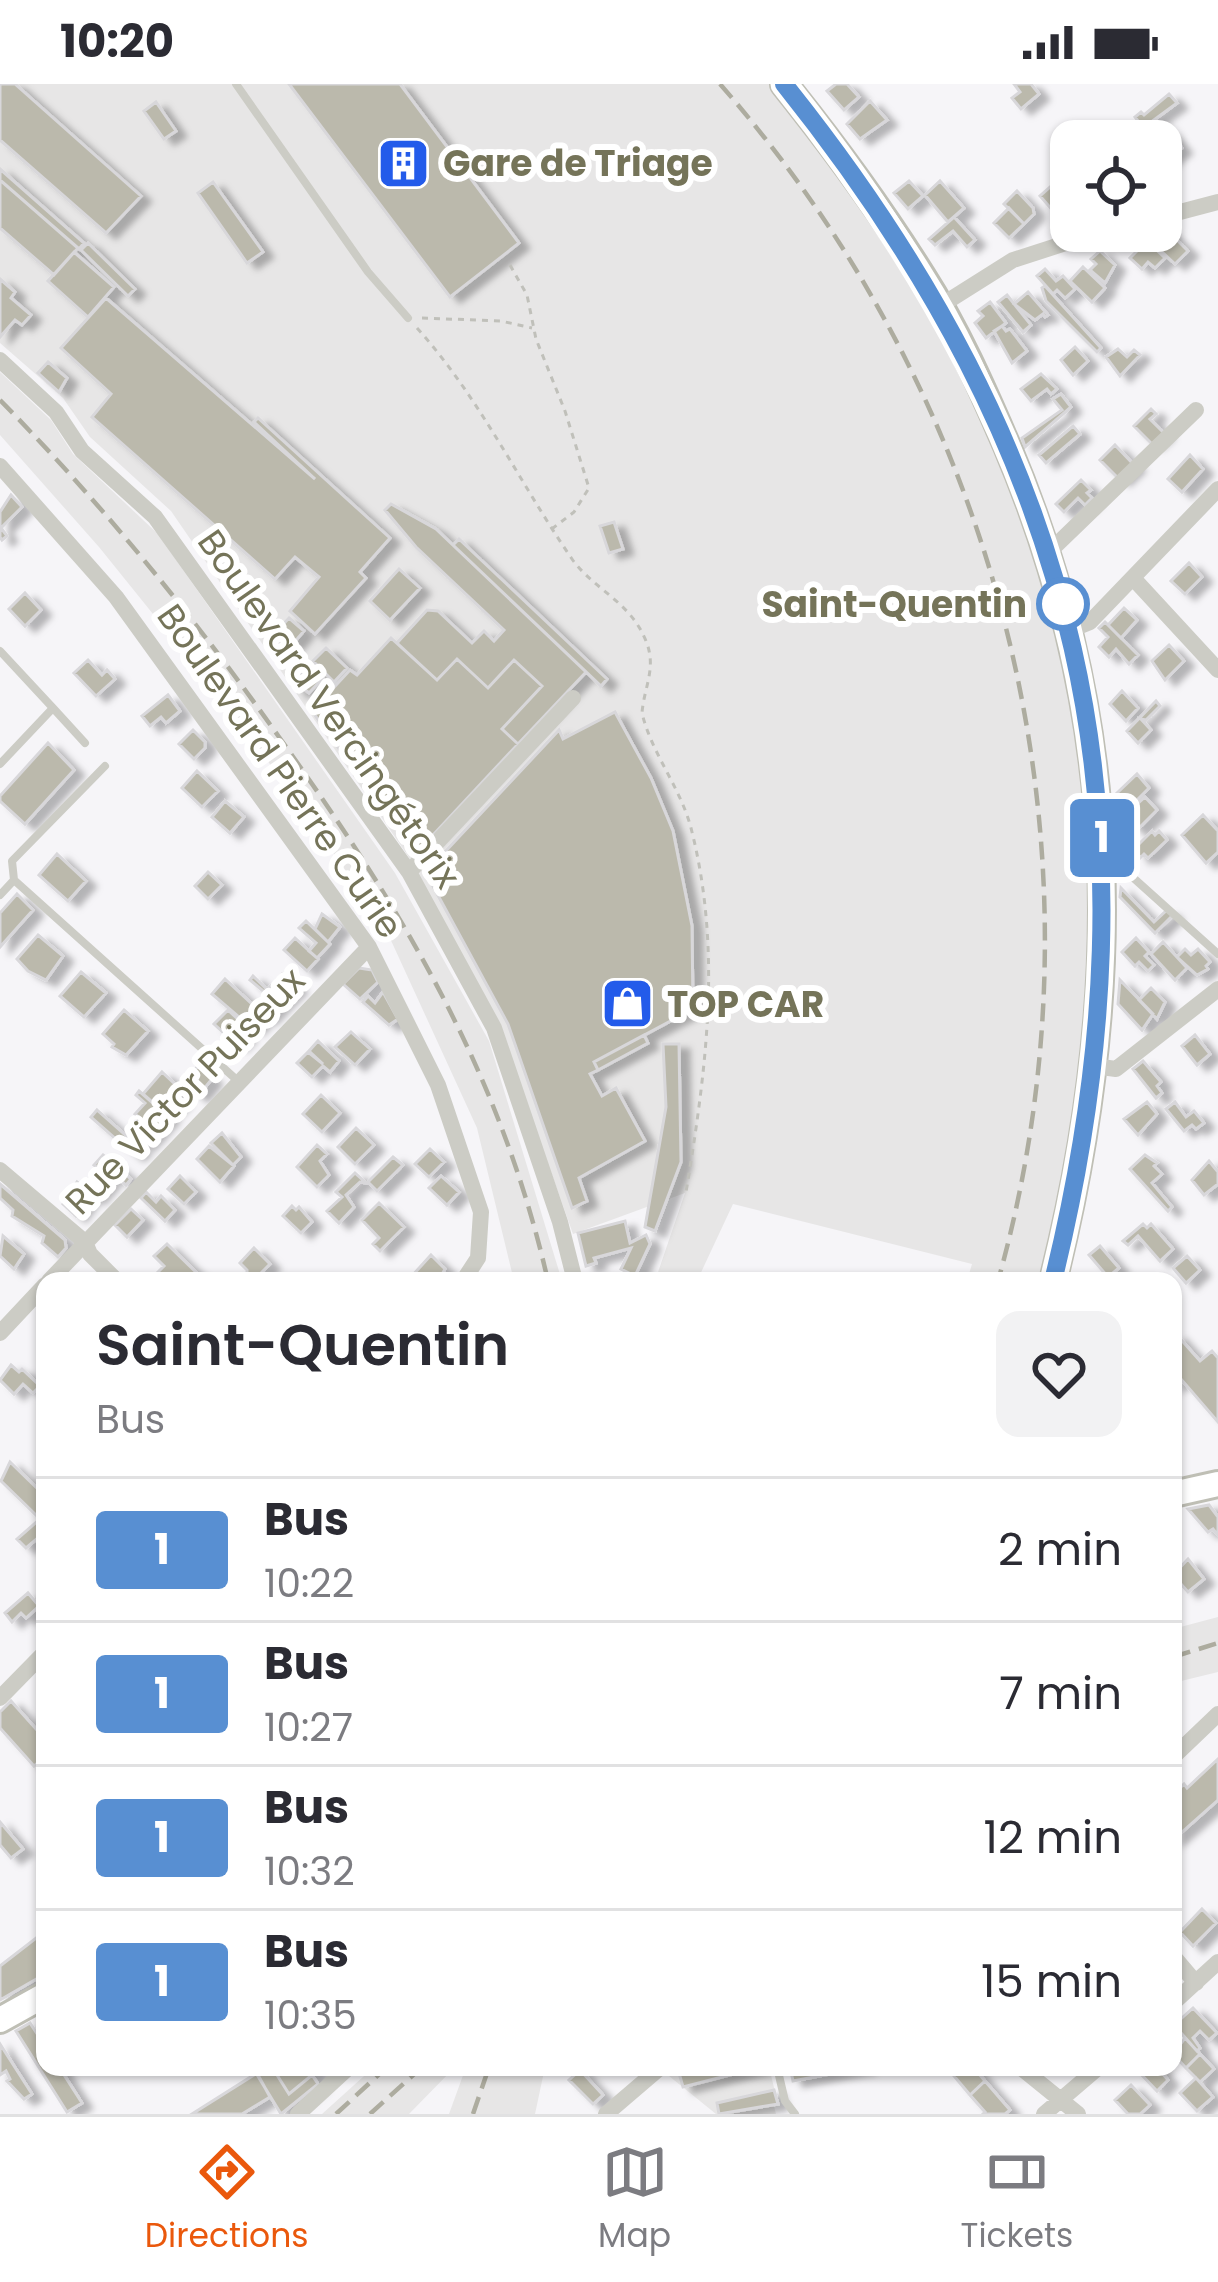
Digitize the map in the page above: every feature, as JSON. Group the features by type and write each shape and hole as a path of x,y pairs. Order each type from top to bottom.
{"main road":[{"path":"784,84 878,210 940,306 985,395 1049,552 1070,630 1096,779 1104,916 1082,1159 1055,1272"},
{"path":"1182,1492 1218,1484"},
{"path":"0,2020 36,1999"}],"street":[{"path":"1182,211 1218,202"},
{"path":"940,306 1013,260 1050,248"},
{"name":"Boulevard Vercingétorix","path":"0,360 56,412 82,452 155,517 409,872 494,1028 573,1272"},
{"path":"1049,552 1196,410"},
{"name":"Boulevard Pierre Curie","path":"0,466 116,597 369,947 439,1085 482,1212 478,1258 469,1272"},
{"path":"1070,630 1090,622 1218,489"},
{"path":"1133,578 1218,670"},
{"path":"409,872 573,698"},
{"name":"Rue Victor Puiseux","path":"57,1272 369,947"},
{"path":"1094,1066 1116,1069 1218,989"},
{"path":"0,1170 85,1242 108,1272"},
{"name":"Rue Victor Puiseux","path":"0,1333 36,1295"},
{"path":"0,1698 36,1661"},
{"path":"1182,1748 1218,1714"},
{"path":"1182,1995 1218,1962"},
{"path":"1182,1967 1196,1983"},
{"path":"298,2114 340,2076"},
{"path":"606,2114 650,2076"},
{"path":"1032,2076 1078,2114"},
{"path":"1044,2114 1090,2076"}],"lane":[{"path":"236,84 368,272 408,318"},
{"path":"0,651 85,743"},
{"path":"0,764 52,708"},
{"path":"105,766 12,861 14,880 239,1082"},
{"path":"1103,851 1218,954"},
{"path":"0,895 14,880"},
{"path":"779,2076 785,2101 795,2114"}],"path":[{"path":"510,266 527,295 534,329 589,488 574,512 554,528"},
{"path":"408,318 501,321 534,329"},
{"path":"408,318 448,362 576,565 613,595 638,624 646,642 651,670 643,704 645,726 679,789 693,834 706,922 707,1059 686,1192"}],"shaded area":[{"path":"0,84 772,84 912,279 973,396 1044,581 1048,614 1053,617 1085,769 1093,931 1086,1078 1045,1272 970,1272 972,1264 733,1204 701,1272 658,1272 685,1193 573,1234 501,1031 408,856 171,511 90,437 63,398 0,343"},
{"path":"0,372 51,420 73,454 158,534 395,873 489,1041 559,1272 512,1272 477,1128 383,923 240,722 99,547 0,435"},
{"path":"1218,1617 1218,1672 1182,1681 1182,1627"},
{"path":"364,2076 446,2076 409,2114 322,2114"},
{"path":"463,2076 543,2076 535,2114 449,2114"},
{"path":"669,2076 771,2076 776,2114 716,2114"}],"building":[{"path":"0,84 15,84 141,196 106,233 0,140"},
{"name":"Gare de Triage","path":"289,84 400,84 519,243 450,297"},
{"path":"836,84 847,84 859,97 844,110 827,91"},
{"path":"1014,84 1031,84 1039,94 1021,109 1012,98 1020,92"},
{"path":"1169,94 1177,103 1154,120 1135,117"},
{"path":"870,101 887,120 860,139 847,124"},
{"path":"156,102 176,131 164,139 144,111"},
{"path":"0,169 84,243 79,249 0,180"},
{"path":"0,180 78,248 54,275 0,228"},
{"path":"909,181 923,196 908,209 894,193"},
{"path":"940,181 964,208 948,222 925,195"},
{"path":"213,182 263,252 247,263 198,193"},
{"path":"1050,187 1050,207 1040,196"},
{"path":"1017,191 1033,208 1034,214 1024,224 1004,204"},
{"path":"1009,208 1024,224 1009,238 994,223"},
{"path":"954,217 975,240 967,247 953,231 935,245 929,239"},
{"path":"88,243 135,289 128,296 81,250"},
{"path":"1182,245 1188,251 1175,264 1162,252 1182,252"},
{"path":"74,252 114,287 88,317 48,281"},
{"path":"1101,252 1115,265 1105,283 1090,270 1096,264 1091,259"},
{"path":"1136,252 1159,252 1165,258 1155,268 1148,262 1142,269 1130,258"},
{"path":"1083,267 1105,288 1092,302 1070,281"},
{"path":"1045,269 1056,281 1063,276 1075,289 1065,298 1057,290 1053,294 1037,276"},
{"path":"0,279 15,292 11,298 31,315 22,325 15,320 0,337"},
{"path":"1045,286 1101,348 1097,352 1046,301"},
{"path":"1028,292 1048,315 1035,320 1014,304"},
{"path":"1007,295 1031,325 1023,332 998,302"},
{"path":"106,298 315,479 254,422 258,418 390,538 360,572 366,578 315,634 290,611 319,577 295,557 275,579 92,417 111,394 61,348"},
{"path":"990,302 1006,323 986,338 975,323 983,316 978,311"},
{"path":"1002,326 1027,351 1012,363 994,331"},
{"path":"1075,347 1088,361 1073,375 1061,360"},
{"path":"1118,349 1127,357 1134,350 1140,355 1120,376 1106,357"},
{"path":"48,362 67,378 59,392 38,373"},
{"path":"1041,374 1057,389 1051,394 1047,389 1031,401 1021,389"},
{"path":"1061,394 1071,407 1025,447 1022,438 1062,410 1053,399"},
{"path":"1151,409 1156,414 1150,419 1164,433 1152,444 1134,426"},
{"path":"1073,426 1080,434 1046,463 1039,455"},
{"path":"1115,445 1135,466 1120,480 1100,460"},
{"path":"1190,455 1203,469 1182,492 1168,479"},
{"path":"1081,480 1092,498 1085,505 1078,498 1064,512 1056,504"},
{"path":"11,495 22,507 1,528 7,536 2,540 0,537 0,512"},
{"path":"391,504 436,529 586,672 518,744 502,729 542,686 514,660 488,688 457,659 437,680 397,643 427,610 438,611 472,643 484,631 494,641 504,630 416,547 385,510"},
{"path":"614,522 623,549 609,553 600,526"},
{"path":"459,539 607,679 601,686 453,545"},
{"path":"1189,563 1202,577 1185,594 1171,581"},
{"path":"399,569 420,588 390,620 370,601"},
{"path":"25,593 41,610 25,626 9,609"},
{"path":"1124,608 1137,620 1121,638 1108,625"},
{"path":"289,618 304,631 292,645 276,632"},
{"path":"1105,622 1138,655 1129,664 1116,649 1109,657 1099,647 1108,637 1099,628"},
{"path":"391,638 437,680 457,659 488,688 514,660 542,686 502,729 518,744 420,849 411,849 312,711 350,670 357,675"},
{"path":"1169,645 1184,661 1165,680 1152,661"},
{"path":"326,648 347,668 334,682 313,661"},
{"path":"88,660 102,675 107,670 115,679 96,696 74,673"},
{"path":"309,666 323,678 309,693 302,687 298,692 293,684"},
{"path":"1122,691 1138,708 1126,721 1110,704"},
{"path":"168,695 180,711 166,723 161,717 150,726 142,716"},
{"path":"1156,701 1160,706 1146,720 1141,719 1151,730 1138,743 1127,731"},
{"path":"615,712 673,831 692,926 693,1009 594,1062 598,1070 590,1074 602,1096 616,1088 645,1141 579,1178 587,1201 572,1208 508,1024 428,870 559,730 563,739"},
{"path":"193,730 205,742 194,759 179,744"},
{"path":"48,743 74,770 25,824 0,796"},
{"path":"197,771 218,791 202,807 182,788"},
{"path":"1137,774 1149,788 1130,807 1117,793"},
{"path":"1145,797 1157,810 1137,830 1124,816"},
{"path":"225,801 244,817 230,833 212,817"},
{"path":"1203,815 1218,831 1218,852 1206,863 1182,835"},
{"path":"1152,831 1155,835 1159,831 1167,840 1148,858 1144,854 1140,858 1135,848"},
{"path":"57,854 86,881 68,901 39,875"},
{"path":"208,872 222,885 208,899 195,886"},
{"path":"1121,888 1154,922 1167,910 1173,915 1155,933 1120,897"},
{"path":"17,894 33,910 0,947 0,913"},
{"path":"322,914 340,927 328,942 315,929"},
{"path":"306,921 330,944 317,958 309,951 316,943 299,928"},
{"path":"38,935 63,956 46,980 17,959"},
{"path":"295,938 318,959 307,971 284,950"},
{"path":"1136,938 1154,965 1148,971 1139,962 1135,966 1122,952"},
{"path":"1163,942 1187,968 1175,980 1151,954"},
{"path":"1185,949 1191,955 1198,949 1210,962 1208,969 1197,975 1177,957"},
{"path":"359,968 372,970 378,982 360,999 343,984"},
{"path":"81,972 106,993 84,1017 60,996"},
{"path":"282,974 297,987 281,1003 267,990"},
{"path":"253,976 281,1003 267,1018 255,1007 268,995 250,980"},
{"path":"225,979 265,1016 253,1029 212,994"},
{"path":"1120,980 1153,1014 1142,1030 1118,1004"},
{"path":"1151,988 1165,1002 1157,1019 1139,1000"},
{"path":"383,992 398,1019 389,1025 363,1002 368,996 375,1003"},
{"path":"124,1010 148,1031 126,1055 103,1034"},
{"path":"228,1010 244,1025 240,1029 246,1035 237,1045 214,1024"},
{"path":"351,1032 370,1049 355,1065 335,1047"},
{"path":"644,1035 648,1043 598,1070 594,1062"},
{"path":"1195,1035 1210,1054 1197,1065 1182,1046"},
{"path":"318,1041 339,1061 330,1072 323,1066 312,1077 297,1063 308,1052 323,1064 309,1051"},
{"path":"663,1044 679,1044 681,1162 655,1231 645,1227 666,1107"},
{"path":"1143,1061 1161,1082 1157,1086 1162,1093 1156,1098 1133,1069"},
{"path":"198,1066 212,1079 198,1096 187,1086"},
{"path":"162,1072 177,1086 172,1092 181,1100 167,1115 143,1094"},
{"path":"139,1091 169,1117 156,1132 135,1114 145,1103 136,1095"},
{"path":"321,1095 340,1113 322,1132 303,1114"},
{"path":"1147,1102 1157,1114 1138,1135 1124,1119"},
{"path":"1175,1102 1186,1117 1194,1111 1204,1123 1184,1131 1166,1109"},
{"path":"97,1110 141,1149 134,1155 91,1117"},
{"path":"140,1118 156,1132 144,1145 129,1132"},
{"path":"356,1128 374,1145 355,1164 338,1147"},
{"path":"222,1133 241,1157 233,1165 211,1143"},
{"path":"317,1145 327,1154 320,1161 329,1175 317,1187 297,1167"},
{"path":"209,1146 234,1166 220,1182 197,1159"},
{"path":"430,1149 444,1162 429,1177 415,1164"},
{"path":"103,1155 131,1179 126,1185 94,1165"},
{"path":"1145,1155 1157,1163 1154,1166 1162,1174 1152,1183 1172,1207 1168,1211 1130,1169"},
{"path":"393,1157 403,1165 377,1191 368,1182"},
{"path":"1209,1161 1218,1172 1218,1184 1204,1195 1192,1180"},
{"path":"95,1171 109,1182 95,1198 82,1186"},
{"path":"355,1173 366,1183 360,1182 346,1195 354,1207 339,1223 327,1211 342,1197 336,1192"},
{"path":"180,1176 196,1192 184,1204 168,1189"},
{"path":"441,1176 459,1192 447,1205 429,1188"},
{"path":"77,1182 92,1194 76,1216 63,1204"},
{"path":"0,1184 65,1240 66,1248 58,1257 42,1243 44,1236 12,1216 13,1210 0,1198"},
{"path":"146,1192 156,1202 161,1196 175,1210 165,1221 141,1198"},
{"path":"379,1203 404,1227 380,1251 373,1244 379,1238 362,1220"},
{"path":"292,1206 312,1222 301,1233 283,1216"},
{"path":"131,1209 143,1220 127,1237 115,1225"},
{"path":"625,1221 630,1243 646,1235 650,1244 637,1272 621,1269 631,1248 594,1258 596,1263 586,1266 578,1233"},
{"path":"1143,1224 1147,1228 1151,1224 1173,1249 1160,1261 1138,1236 1128,1245 1123,1241"},
{"path":"3,1236 24,1254 14,1269 0,1256"},
{"path":"167,1244 196,1272 158,1272 164,1266 154,1256"},
{"path":"1100,1246 1119,1268 1104,1272 1089,1255"},
{"path":"254,1248 270,1264 262,1272 247,1272 240,1263"},
{"path":"431,1255 445,1269 443,1272 416,1272"},
{"path":"1187,1256 1200,1270 1186,1283 1182,1272 1173,1268"},
{"path":"1182,1341 1200,1361 1212,1351 1218,1358 1218,1422 1182,1380"},
{"path":"11,1365 36,1382 36,1390 33,1393 23,1384 14,1394 0,1380"},
{"path":"10,1462 36,1487 36,1515 1,1481"},
{"path":"1209,1505 1218,1517 1218,1535 1213,1529 1208,1532 1188,1509"},
{"path":"36,1522 36,1540 26,1548 17,1539"},
{"path":"1188,1559 1204,1579 1188,1592 1182,1585 1182,1565"},
{"path":"28,1593 36,1602 26,1618 21,1613 12,1622 5,1613"},
{"path":"11,1701 36,1729 34,1766 0,1728 0,1712"},
{"path":"1218,1759 1218,1800 1182,1832 1182,1786 1187,1788"},
{"path":"0,1822 23,1849 11,1858 0,1845"},
{"path":"1202,1909 1216,1923 1193,1946 1182,1930"},
{"path":"36,1938 36,1979 0,2000 0,1966"},
{"path":"1193,2008 1217,2033 1209,2040 1200,2031 1193,2038 1200,2048 1197,2051 1182,2034 1182,2018"},
{"path":"30,2023 36,2032 36,2063 16,2031"},
{"path":"1185,2038 1200,2054 1186,2068 1182,2064"},
{"path":"0,2044 32,2094 24,2099 7,2081 6,2071 0,2075"},
{"path":"1200,2054 1214,2069 1200,2082 1186,2068"},
{"path":"44,2076 65,2076 82,2103 67,2112"},
{"path":"252,2076 259,2076 270,2097 242,2114 192,2114"},
{"path":"258,2076 278,2076 289,2094 313,2076 318,2084 281,2114"},
{"path":"278,2076 311,2076 289,2094"},
{"path":"586,2076 603,2095 593,2104 569,2080"},
{"path":"680,2076 726,2076 683,2087"},
{"path":"954,2076 981,2076 985,2081 970,2095"},
{"path":"1143,2076 1165,2076 1168,2080 1157,2091"},
{"path":"1196,2078 1213,2097 1197,2111 1180,2093"},
{"path":"985,2081 1010,2110 1005,2114 983,2114 970,2095"},
{"path":"1131,2085 1150,2105 1140,2114 1128,2114 1115,2100"},
{"path":"774,2090 778,2104 719,2114 717,2103"}],"railway":[{"path":"720,84 819,212 901,350 965,496 1011,648 1038,804 1045,963 1032,1122 1000,1272"},
{"path":"0,400 181,605 366,865 406,929 474,1062 528,1204 546,1272"},
{"path":"1182,1654 1218,1643"},
{"path":"336,2114 377,2076"},
{"path":"370,2114 412,2076"},
{"path":"473,2114 486,2076"}],"bus line":[{"name":"1","path":"784,84 878,210 940,306 1019,476 1049,552 1070,630 1096,779 1104,916 1082,1159 1055,1272"}],"place":[{"name":"Gare de Triage","path":"404,163"},
{"name":"Saint-Quentin","path":"1063,604"},
{"name":"TOP CAR","path":"628,1004"}]}
